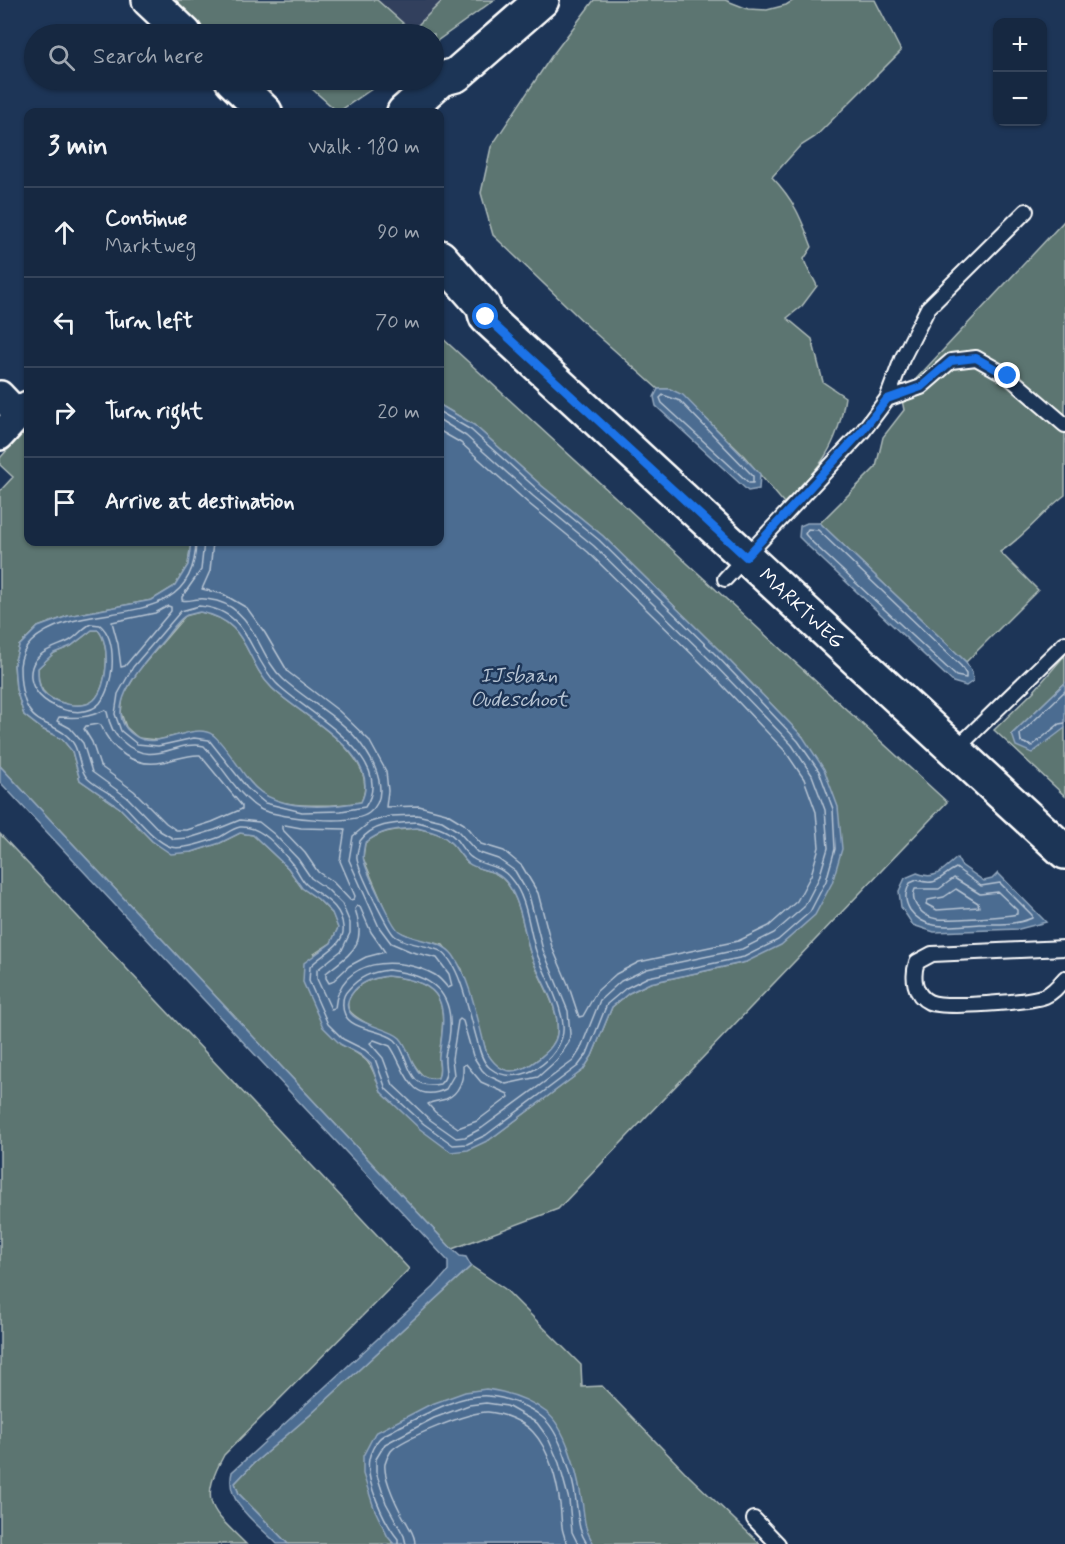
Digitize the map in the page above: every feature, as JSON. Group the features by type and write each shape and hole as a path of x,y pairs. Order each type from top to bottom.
{"street":[{"path":"149,0 174,24"},
{"path":"444,78 456,75 542,0"},
{"path":"437,108 452,92 456,75"},
{"path":"242,90 261,108"},
{"path":"408,108 429,90"},
{"name":"MARKTWEG","path":"444,262 483,306 486,317 735,568 955,750 1065,852"},
{"name":"MARKTWEG","path":"444,290 473,315 486,317"},
{"path":"0,395 24,410 0,436"}],"lane":[{"path":"735,568 862,431 887,399 902,359 927,308 1026,211"},
{"path":"887,399 921,387 951,361 976,358 1008,376 1065,425"},
{"path":"955,750 1065,643"},
{"path":"1065,948 932,954 917,962 913,976 916,987 926,1000 937,1004 954,1005 1035,999 1052,992 1065,978"},
{"path":"754,1519 778,1544"}],"shaded area":[{"path":"278,0 474,0 444,25 305,24"}],"green space":[{"path":"165,0 377,0 404,24 192,24"},
{"path":"443,0 494,0 444,36 444,24 419,24"},
{"path":"594,0 725,0 748,9 767,10 786,5 794,0 875,0 901,51 815,137 799,147 772,177 791,202 804,227 812,247 804,259 817,286 802,306 787,318 812,339 823,382 845,397 842,415 832,444 817,468 784,503 744,456 683,396 670,389 658,389 595,333 493,235 481,193 491,147 551,57"},
{"path":"313,90 370,90 344,108 334,108"},
{"path":"1065,220 1065,495 1018,539 1000,552 1038,590 966,662 820,523 876,467 883,437 904,410 901,395"},
{"path":"444,340 947,802 558,1209 452,1249 0,766 0,491 13,477 0,465 0,458 24,431 24,546 190,546 188,565 175,586 152,600 68,616 38,627 19,646 14,664 16,689 24,715 42,729 62,739 72,751 80,780 120,808 152,841 171,853 192,852 220,843 240,833 253,835 288,868 302,888 318,899 333,914 338,928 331,943 314,954 340,1044 358,1053 368,1062 381,1092 489,1140 583,1070 592,1056 612,1007 629,993 650,983 746,962 803,737 720,651 603,536 542,486 474,425 444,407"},
{"path":"200,612 216,617 237,632 263,677 272,688 350,752 361,768 365,785 361,802 339,805 284,803 264,795 250,782 213,735 193,732 157,740 138,738 126,727 121,713 123,696 138,671 185,616"},
{"path":"92,630 98,630 105,645 105,676 99,694 94,700 82,705 67,704 53,699 41,688 38,668 54,653 71,646"},
{"path":"1065,655 1065,683 1012,734 1065,728 1065,796 994,730 1034,691"},
{"path":"417,828 443,836 468,863 503,878 516,899 533,962 552,1003 557,1024 557,1034 551,1047 539,1059 524,1068 506,1070 498,1067 490,1058 462,969 443,945 416,939 397,931 390,921 363,858 365,843 384,833"},
{"path":"0,834 409,1269 224,1455 212,1484 210,1495 212,1504 224,1522 246,1544 0,1544"},
{"path":"387,976 422,984 432,990 438,998 443,1022 438,1078 424,1076 398,1047 349,1010 349,999 357,988 369,980"},
{"path":"471,1266 505,1289 581,1365 582,1387 602,1386 689,1476 760,1544 288,1544 239,1494 235,1483 253,1464 310,1415"}],"water":[{"path":"658,389 670,389 683,395 760,474 759,489 748,491 656,406 654,397"},
{"name":"IJsbaan Oudeschoot","path":"444,407 474,425 542,486 603,536 720,651 803,737 824,769 838,807 842,849 832,883 815,915 781,945 746,962 650,983 629,993 612,1007 592,1056 583,1070 489,1140 468,1150 451,1152 420,1129 381,1092 371,1064 361,1055 340,1044 323,1027 303,982 304,963 331,943 338,928 332,913 302,888 288,868 253,835 240,833 220,843 192,852 171,854 152,841 120,808 80,780 72,751 62,739 42,729 24,715 16,689 14,664 19,646 38,627 68,616 152,600 175,586 188,565 190,546 444,546","holes":["200,612 216,617 237,632 263,677 272,688 351,752 361,768 365,785 361,802 332,806 301,806 273,799 260,792 250,782 213,735 196,731 146,740 137,737 126,727 121,715 122,702 135,675 180,620 187,615","92,630 98,630 105,645 105,676 99,694 94,700 82,705 67,704 53,699 42,691 38,668 54,653 71,646","417,828 443,836 468,863 503,878 512,891 519,908 530,952 556,1013 557,1024 557,1034 551,1047 539,1059 524,1068 510,1071 498,1067 493,1061 486,1051 465,976 453,955 435,943 399,931 391,920 370,876 364,861 365,843 383,832","387,976 422,984 432,990 438,999 443,1022 438,1078 423,1076 418,1071 400,1038 356,1018 350,1012 347,1004 358,987 367,981"]},
{"path":"807,523 820,523 966,662 972,672 973,681 966,686 953,682 809,547 799,537 800,526"},
{"path":"1065,683 1065,728 1032,753 1016,746 1012,734"},
{"path":"0,766 452,1249 460,1256 466,1257 471,1266 310,1415 253,1464 235,1483 239,1494 288,1544 277,1544 244,1512 233,1494 232,1472 434,1287 448,1271 448,1261 0,782"},
{"path":"957,858 961,865 984,881 992,879 998,873 1046,922 1019,929 934,932 913,925 901,907 899,891 905,878 917,873 934,875"},
{"path":"486,1389 525,1399 553,1419 570,1451 579,1486 585,1525 594,1544 394,1544 388,1537 374,1508 363,1474 363,1456 375,1433 429,1405 465,1392"}],"route":[{"path":"486,317 746,557 862,431 887,399 921,387 951,361 976,358 1008,376"}]}
